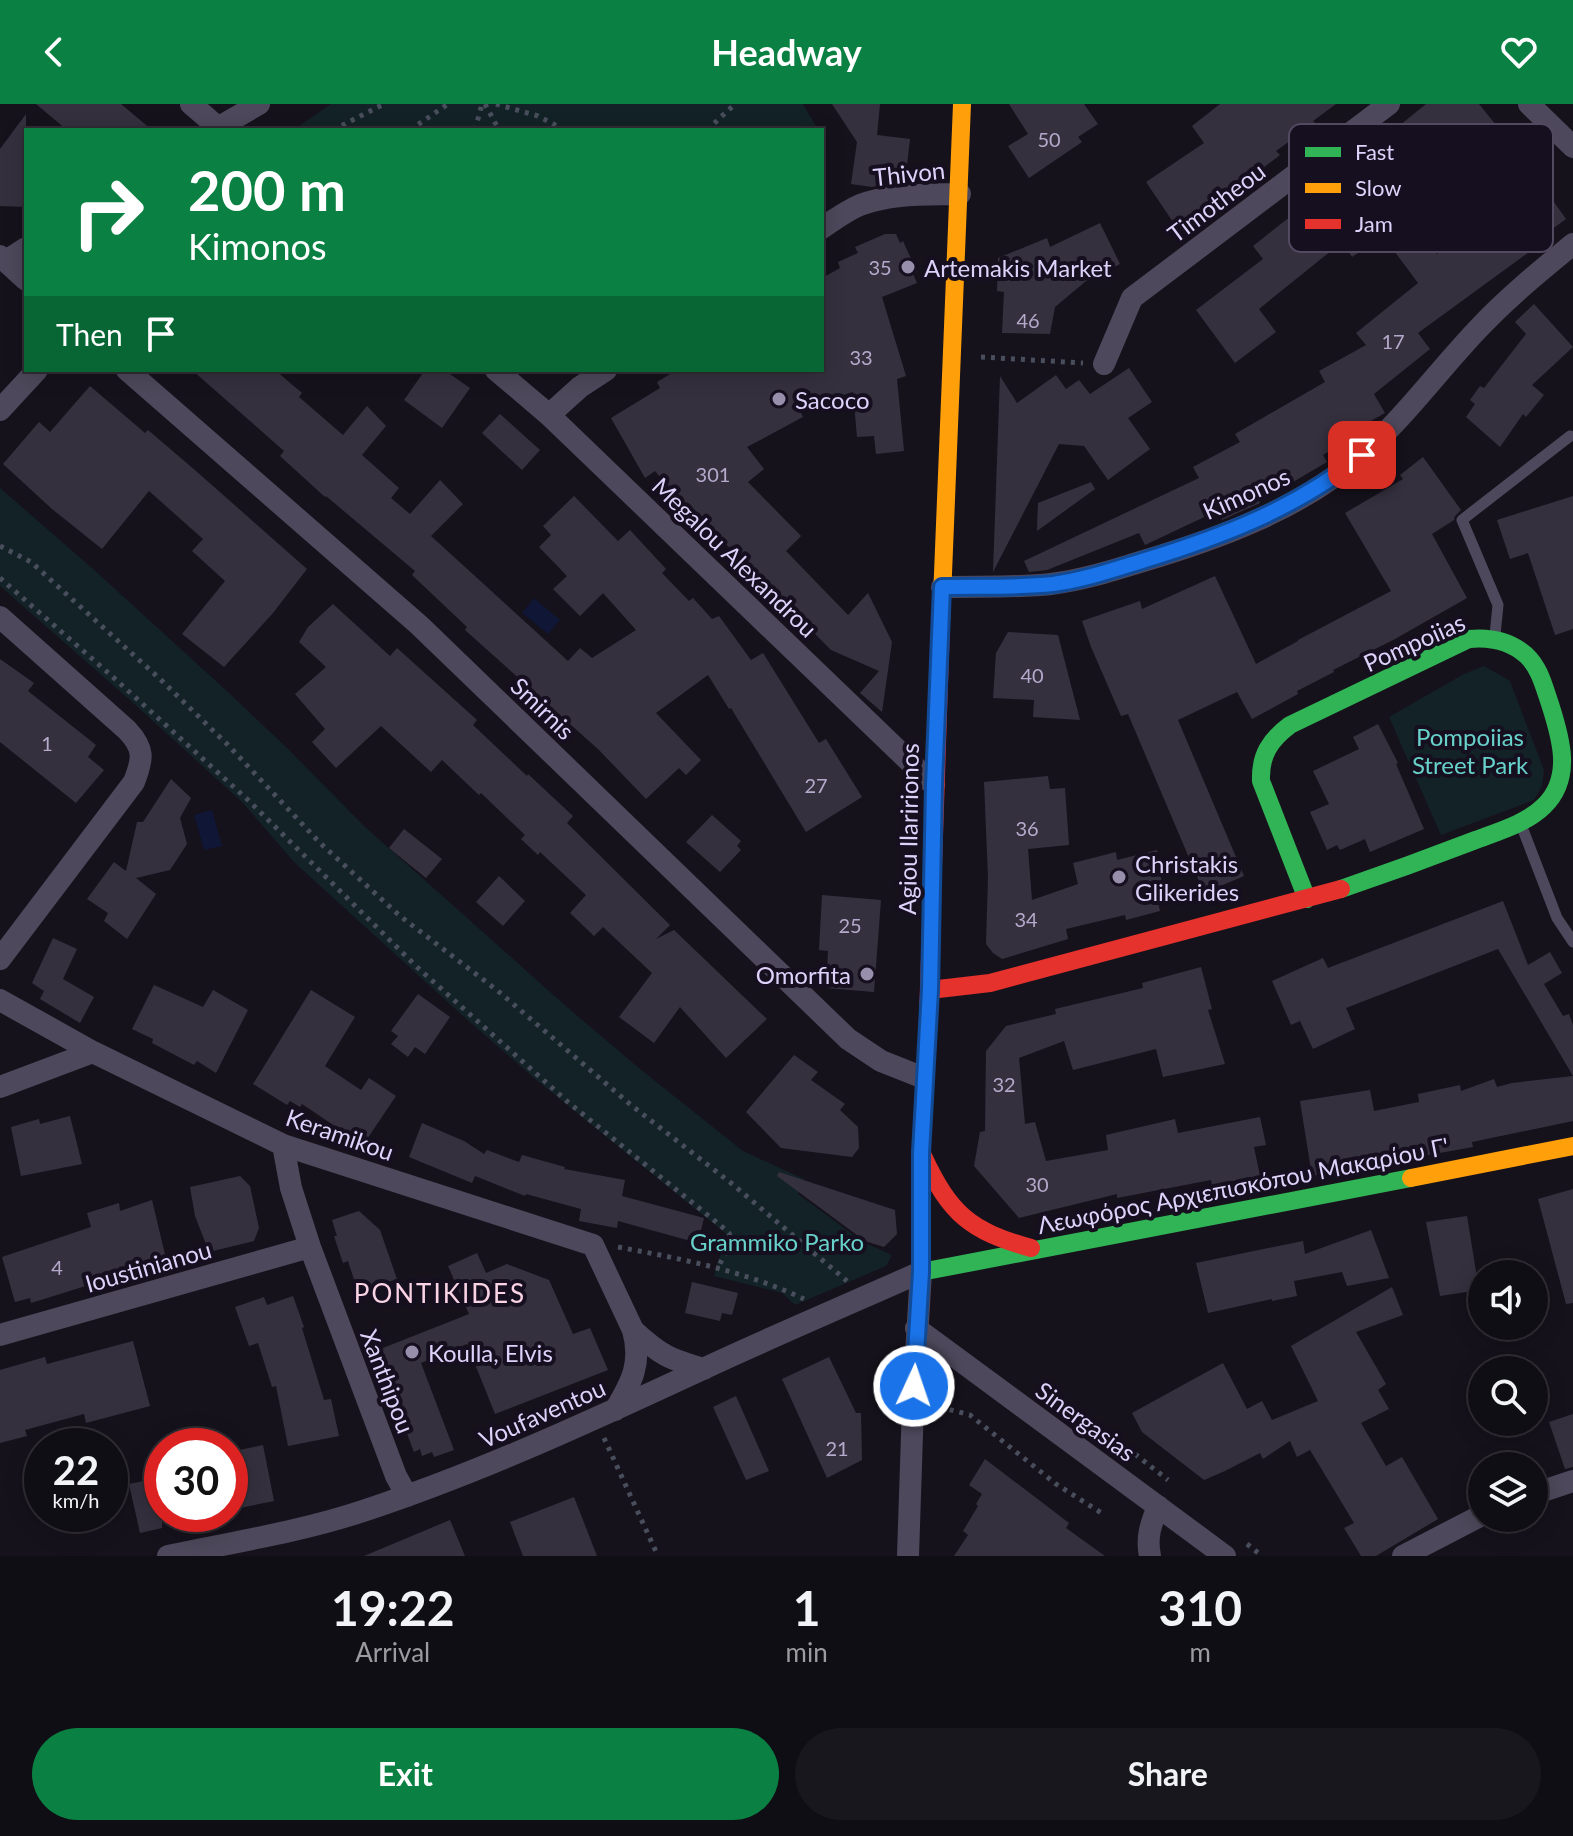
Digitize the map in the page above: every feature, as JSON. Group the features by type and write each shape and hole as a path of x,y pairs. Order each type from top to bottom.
{"street":[{"path":"191,104 216,128"},
{"path":"219,128 259,104"},
{"name":"Agiou Ilaririonos","path":"908,1556 916,1328 921,1272 921,1153 930,990 934,785 962,104"},
{"name":"Timotheou","path":"1363,124 1389,104"},
{"path":"1529,104 1549,124"},
{"path":"1553,127 1573,147"},
{"name":"Timotheou","path":"1104,364 1132,298 1289,179"},
{"name":"Thivon","path":"824,227 859,206 879,200 896,196 960,194"},
{"name":"Kimonos","path":"942,587 1051,584 1089,576 1212,538 1296,501 1322,486 1362,455 1491,316 1573,244"},
{"path":"24,249 3,258 24,278"},
{"path":"0,410 35,372"},
{"name":"Smirnis","path":"129,372 419,625 848,1039 881,1061 924,1078"},
{"name":"Megalou Alexandrou","path":"498,372 549,415 934,785"},
{"path":"549,415 565,399 603,372"},
{"path":"0,617 136,739 141,761 134,782 0,959"},
{"name":"Pompoiias","path":"930,990 990,983 1307,899 1396,871 1541,810 1562,777 1565,755 1539,671 1523,652 1483,637 1469,639 1290,725 1274,738 1263,756 1261,781 1307,899"},
{"name":"Keramikou","path":"0,1000 93,1052 283,1145 593,1245"},
{"path":"0,1087 93,1052"},
{"name":"Xanthipou","path":"283,1145 289,1180 310,1247 396,1476 407,1496"},
{"name":"Λεωφόρος Αρχιεπισκόπου Μακαρίου Γ'","path":"921,1272 1573,1146"},
{"path":"921,1153 944,1195 972,1224 998,1238 1033,1249"},
{"path":"593,1245 637,1343 638,1359 628,1389 606,1414"},
{"name":"Ioustinianou","path":"0,1335 310,1247"},
{"name":"Voufaventou","path":"168,1556 306,1527 360,1512 492,1464 921,1272"},
{"name":"Sinergasias","path":"916,1328 1225,1556"},
{"path":"633,1330 669,1358 704,1369"},
{"path":"1548,1489 1573,1481"},
{"path":"1150,1556 1148,1531 1158,1506"},
{"path":"1403,1556 1435,1544 1468,1524"}],"lane":[{"path":"1494,640 1498,605 1462,520 1570,436"},
{"path":"1520,820 1557,918 1573,942"}],"path":[{"path":"337,128 384,104"},
{"path":"413,128 448,104"},
{"path":"476,128 483,104"},
{"path":"483,104 498,128"},
{"path":"496,104 538,116 561,128"},
{"path":"709,128 735,104"},
{"path":"952,356 1104,364"},
{"path":"0,546 31,562 160,679 228,745 320,843 400,916 498,991 631,1105 731,1183 853,1286"},
{"path":"0,578 247,799 417,967 545,1082 729,1233 731,1240 718,1268"},
{"path":"593,1245 632,1249 718,1268 782,1288 816,1304"},
{"path":"940,1407 970,1415 1056,1484 1103,1514"},
{"path":"606,1414 658,1556"}],"green space":[{"path":"331,104 803,104 817,128 296,128"},
{"name":"Grammiko Parko","path":"0,488 229,693 364,826 567,1007 743,1151 804,1179 798,1194 863,1242 892,1255 886,1266 795,1305 782,1293 714,1276 728,1238 725,1233 534,1078 463,1016 295,863 243,803 0,586"},
{"name":"Pompoiias Street Park","path":"1484,666 1510,681 1544,770 1542,786 1534,800 1441,835 1389,717 1464,674"}],"water":[{"path":"534,598 560,620 548,634 522,613"},
{"path":"212,810 222,846 204,850 194,815"}],"building":[{"path":"36,104 121,104 150,128 65,128"},
{"path":"832,104 880,104 877,135 910,139 905,182 887,180 886,184 872,187 851,184 857,142"},
{"path":"1009,104 1084,104 1098,124 1078,137 1082,142 1029,178 1008,146 1028,134"},
{"path":"1220,104 1336,104 1313,121 1314,124 1289,124 1289,142 1276,151 1280,155 1263,168 1257,166 1215,200 1175,225 1146,182 1204,143 1192,126"},
{"path":"1426,104 1479,104 1495,124 1401,124"},
{"path":"26,114 24,207 0,206 0,149"},
{"path":"1553,201 1566,219 1553,228"},
{"path":"1289,218 1289,252 1330,252 1259,309 1276,332 1235,363 1196,310 1263,259 1253,246"},
{"path":"1100,223 1120,264 1086,281 1055,307 1050,334 1002,333 1004,292 997,291 998,258 1047,238 1050,247"},
{"path":"885,234 896,234 900,243 903,241 917,272 913,274 917,283 882,297 906,376 897,379 904,451 876,454 874,436 857,437 853,392 799,409 803,417 747,447 764,469 748,482 801,536 786,551 848,615 868,593 892,642 882,712 860,693 879,671 831,650 702,520 698,524 655,471 645,478 611,418 660,388 657,382 674,372 824,372 824,277 840,268 838,262 858,253 855,247"},
{"path":"1395,252 1529,252 1418,333 1430,349 1374,394 1385,413 1332,443 1335,448 1323,455 1327,462 1260,503 1222,520 1217,511 1145,545 1139,533 1047,570 1029,572 1024,561 1199,478 1193,467 1240,442 1235,434 1325,382 1319,371 1366,345 1356,333 1418,283"},
{"path":"1534,304 1573,347 1532,385 1544,395 1526,417 1523,414 1500,447 1466,417 1475,404 1470,400 1480,386 1484,388 1526,334 1515,322"},
{"path":"1129,368 1152,402 1128,418 1150,449 1108,480 1084,446 1059,444 993,572 1000,376 1017,403 1056,375 1066,389 1079,380 1090,394"},
{"path":"194,372 277,372 302,393 299,397 343,435 367,406 386,426 362,455 399,488 391,498 410,514 440,480 463,504 431,536 568,661 580,648 592,658 636,630 603,593 580,616 553,589 567,576 539,547 551,535 543,526 574,496 618,541 630,530 666,569 662,573 689,601 693,598 712,619 719,616 751,660 763,653 819,743 826,739 862,797 806,832 708,675 656,713 701,760 686,775 679,768 646,799 599,750 465,630 467,627 412,575 415,571 280,456 284,451"},
{"path":"424,372 447,372 470,388 442,428 404,400"},
{"path":"90,386 145,433 148,430 307,569 273,613 224,667 182,634 225,581 192,551 203,539 149,491 102,549 3,464 39,422 50,432"},
{"path":"500,414 540,450 522,470 482,433"},
{"path":"1423,457 1461,510 1454,520 1432,534 1467,598 1333,670 1297,691 1298,694 1252,719 1237,692 1178,720 1244,876 1204,893 1128,714 1121,716 1082,621 1140,601 1142,609 1215,576 1256,664 1391,591 1345,513 1403,479 1400,475"},
{"path":"1091,482 1095,489 1037,531 1038,503"},
{"path":"1573,496 1573,629 1555,635 1528,553 1510,559 1497,520"},
{"path":"333,604 390,656 397,648 477,720 473,725 573,816 567,823 670,925 656,939 674,930 767,1019 726,1058 680,1007 654,1043 619,1017 652,973 603,927 594,936 570,913 586,895 540,852 538,855 521,839 525,835 481,793 479,795 442,760 431,772 381,726 336,768 312,742 325,729 295,694 326,667 299,642 308,627"},
{"path":"1008,632 1058,635 1080,720 1033,717 1034,700 993,698 996,653"},
{"path":"0,659 34,683 28,691 96,745 88,757 104,770 76,803 0,742"},
{"path":"1378,724 1398,763 1424,829 1370,852 1365,839 1340,850 1337,845 1327,850 1310,812 1329,804 1313,771 1359,749 1353,737"},
{"path":"1048,776 1050,789 1065,788 1069,845 1028,849 1032,900 1078,884 1073,863 1116,852 1117,860 1157,850 1163,892 1156,893 1160,911 1126,920 1125,915 1066,929 1068,939 1002,959 986,944 988,877 984,782"},
{"path":"171,779 191,798 180,818 187,844 170,870 136,878 156,894 127,939 104,921 108,913 87,899 114,862 126,871 137,822 143,822"},
{"path":"712,815 741,841 737,846 741,850 720,872 686,842"},
{"path":"404,829 442,859 426,878 389,848"},
{"path":"499,876 525,901 503,926 476,902"},
{"path":"822,895 881,900 874,992 826,988 828,951 819,950"},
{"path":"1503,901 1528,965 1550,952 1562,973 1544,984 1563,1016 1569,1014 1573,1025 1573,1076 1498,949 1346,1008 1355,1029 1313,1049 1300,1021 1291,1025 1272,981 1323,958 1328,968"},
{"path":"53,938 77,949 63,979 94,997 80,1023 40,999 44,991 32,983"},
{"path":"1201,967 1212,1009 1208,1010 1225,1064 1163,1077 1156,1049 1073,1070 1064,1041 1019,1058 1025,1124 1035,1122 1046,1161 1108,1150 1106,1135 1175,1119 1178,1133 1260,1117 1266,1145 1254,1147 1260,1176 1212,1185 1211,1180 1117,1198 1117,1194 1019,1218 974,1166 980,1132 985,1131 986,1051 1006,1026 1056,1014 1055,1009 1143,988 1142,983"},
{"path":"154,985 203,1007 213,990 248,1010 216,1073 197,1061 194,1065 152,1043 153,1039 132,1029"},
{"path":"311,990 355,1017 325,1066 361,1090 369,1078 396,1096 363,1145 302,1104 300,1107 290,1101 287,1105 253,1084"},
{"path":"418,994 450,1017 425,1054 415,1047 408,1057 391,1044 398,1036 391,1031"},
{"path":"794,1055 818,1072 811,1080 845,1104 840,1110 858,1127 859,1148 852,1157 781,1148 746,1112"},
{"path":"1573,1076 1573,1121 1472,1142 1473,1147 1312,1176 1300,1101 1370,1090 1374,1111 1419,1102 1418,1094 1460,1085 1461,1091 1494,1079 1497,1087"},
{"path":"70,1116 82,1164 21,1176 11,1127 39,1119 40,1124"},
{"path":"422,1123 464,1141 484,1154 487,1150 519,1162 522,1155 564,1169 625,1180 622,1196 704,1218 698,1243 618,1221 617,1228 579,1221 581,1209 525,1196 475,1176 472,1183 409,1157"},
{"path":"779,1172 895,1210 897,1234 884,1247 865,1241 777,1176"},
{"path":"240,1176 250,1186 259,1228 254,1241 209,1252 195,1216 190,1187"},
{"path":"1573,1189 1573,1303 1566,1304 1538,1199"},
{"path":"152,1200 168,1267 106,1284 105,1280 31,1303 30,1298 15,1302 2,1257 91,1227 87,1213 119,1203 120,1211"},
{"path":"359,1211 380,1230 397,1279 358,1292 348,1261 343,1263 332,1220"},
{"path":"1467,1216 1474,1260 1468,1260 1468,1292 1440,1296 1426,1222"},
{"path":"1371,1230 1389,1278 1347,1286 1342,1272 1294,1281 1297,1296 1208,1313 1196,1263 1303,1241 1305,1254"},
{"path":"477,1253 486,1273 507,1264 549,1280 573,1334 590,1328 608,1370 495,1414 467,1344 421,1363 454,1450 434,1457 432,1452 422,1456 420,1449 414,1452 398,1410 402,1409 378,1350 469,1314 448,1266"},
{"path":"692,1282 738,1293 732,1315 722,1313 720,1321 685,1313"},
{"path":"1392,1287 1403,1315 1356,1332 1386,1384 1378,1390 1389,1409 1361,1423 1386,1466 1402,1457 1438,1519 1376,1556 1361,1556 1344,1528 1354,1523 1310,1450 1297,1457 1290,1441 1263,1459 1260,1453 1204,1480 1142,1432 1132,1413 1223,1363 1247,1409 1262,1401 1272,1420 1318,1401 1291,1346"},
{"path":"293,1296 324,1400 331,1399 339,1436 288,1446 276,1386 272,1387 258,1343 249,1346 235,1307 264,1297 267,1305"},
{"path":"133,1341 150,1406 86,1423 84,1414 24,1428 24,1437 0,1443 0,1370 45,1357 47,1364"},
{"path":"829,1357 856,1413 861,1413 862,1460 827,1478 782,1379"},
{"path":"736,1396 769,1471 746,1480 713,1407"},
{"path":"1573,1414 1573,1467 1565,1469 1549,1422"},
{"path":"263,1445 274,1501 248,1506 248,1448"},
{"path":"985,1459 1069,1523 1066,1528 1105,1556 954,1556 968,1535 963,1531 982,1494 969,1485"},
{"path":"144,1481 144,1532 140,1533 129,1484"},
{"path":"574,1497 597,1556 523,1556 510,1522"},
{"path":"450,1520 465,1556 364,1556"}],"traffic: fast":[{"path":"1307,899 1261,781 1264,756 1277,736 1290,725 1469,639 1499,641 1520,650 1538,672 1558,730 1562,770 1553,795 1529,818 1510,827 1341,889"},
{"path":"927,1048 921,1153 921,1272 1411,1178"}],"traffic: slow":[{"path":"941,623 962,104"},
{"path":"1411,1178 1573,1146"}],"traffic: jam":[{"path":"927,1048 941,623"},
{"path":"930,990 990,983 1341,889"},
{"path":"923,1156 943,1192 964,1217 992,1235 1031,1248"}],"place":[{"name":"Artemakis Market","path":"908,267"},
{"name":"Sacoco","path":"779,399"},
{"name":"Christakis Glikerides","path":"1119,877"},
{"name":"Omorfita","path":"867,974"},
{"name":"Koulla, Elvis","path":"412,1352"}],"district":[{"name":"PONTIKIDES","path":"440,1293"}],"route":[{"path":"914,1386 921,1272 921,1153 930,990 942,587 1051,584 1158,557 1270,514 1322,486 1362,455"}]}
